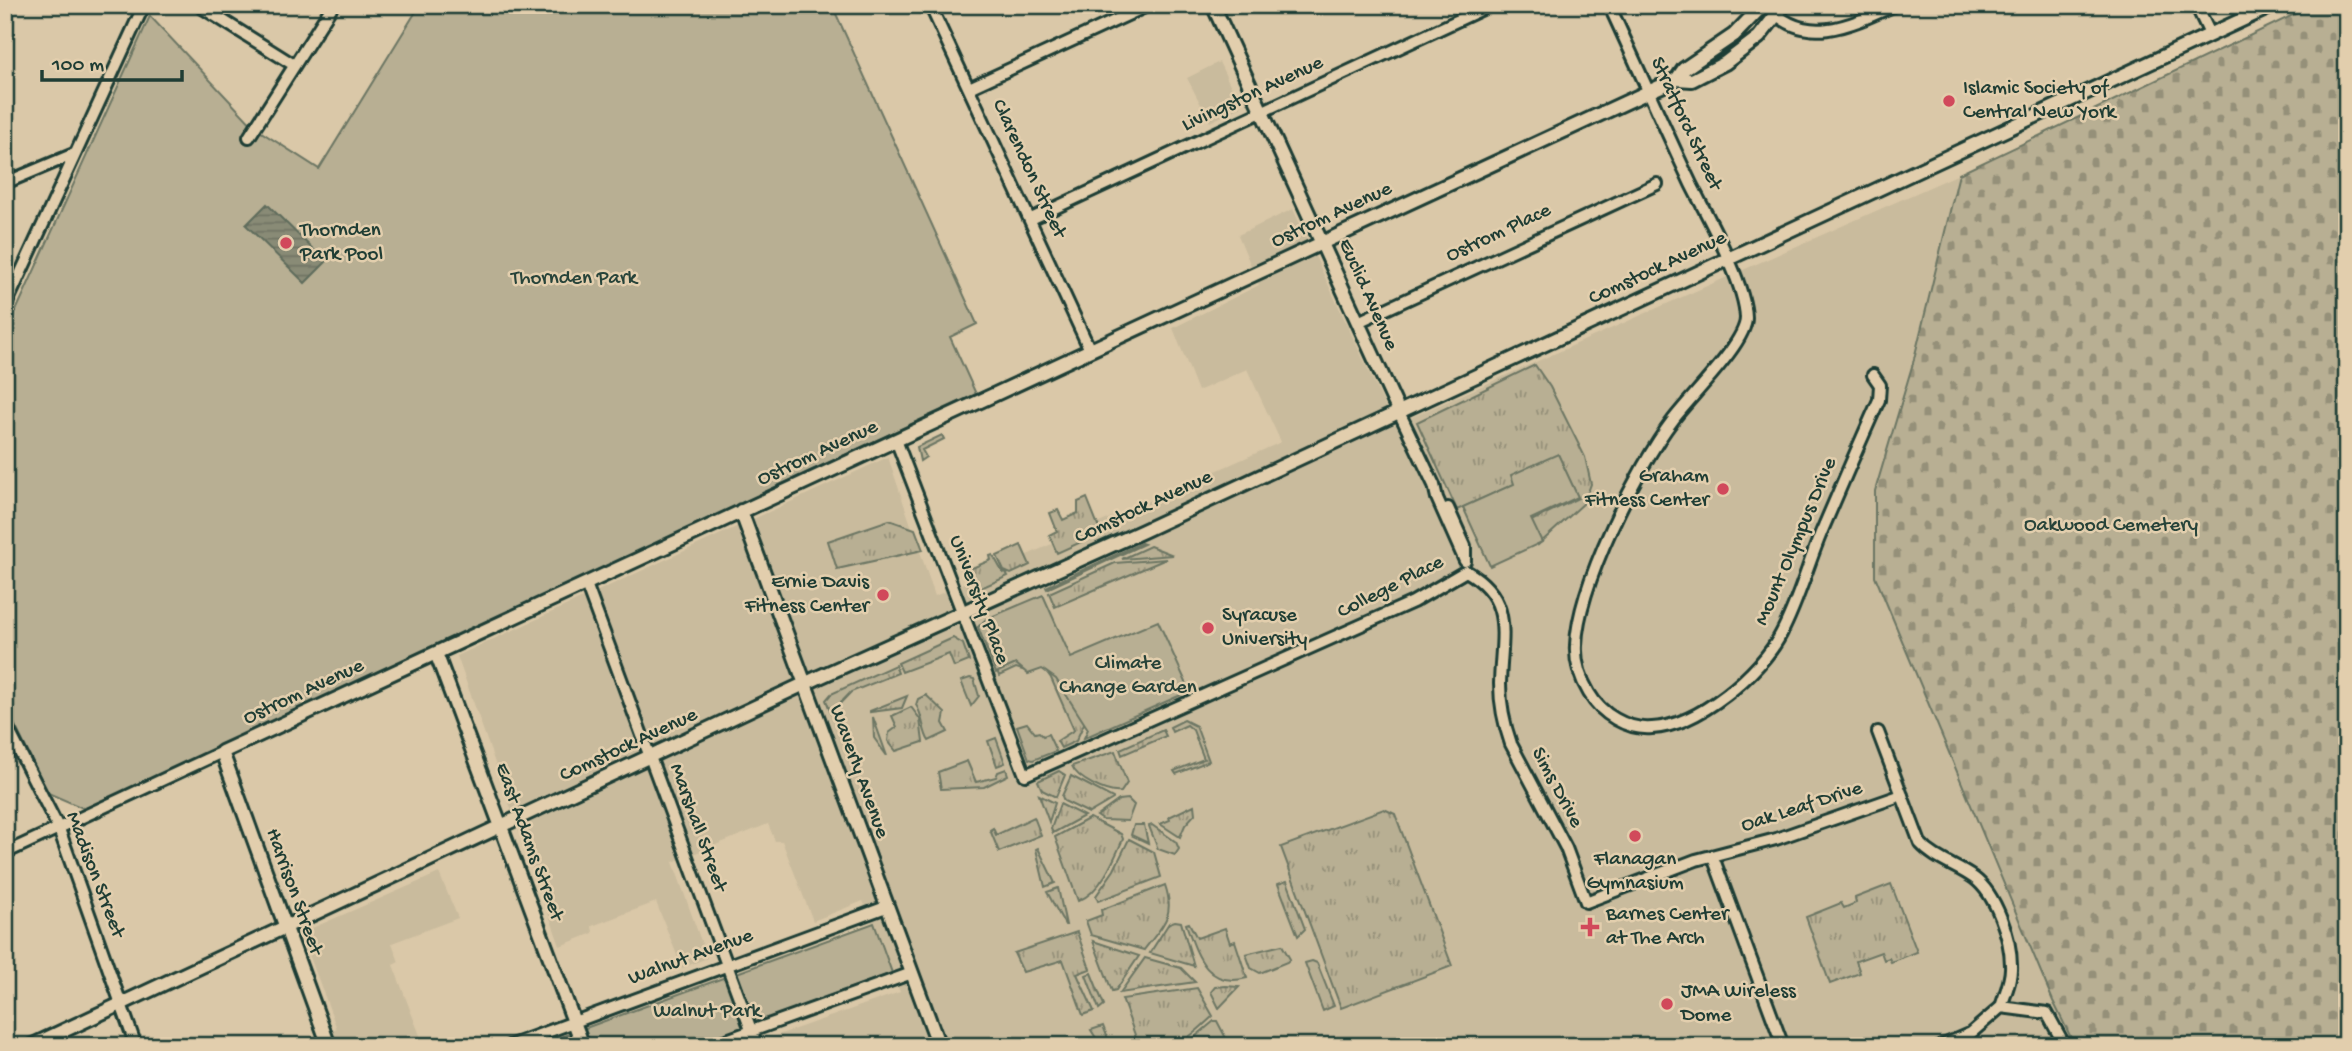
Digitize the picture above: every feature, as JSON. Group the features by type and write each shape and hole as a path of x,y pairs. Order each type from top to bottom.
{"street":[{"path":"5,307 144,5"},
{"path":"198,5 294,65"},
{"path":"249,137 333,5"},
{"name":"Clarendon Street","path":"930,5 1090,350"},
{"path":"970,88 1149,5"},
{"name":"Euclid Avenue","path":"1213,5 1434,485 1465,566"},
{"name":"Livingston Avenue","path":"1031,219 1491,5"},
{"name":"Stratford Street","path":"1609,5 1647,92 1727,259"},
{"path":"1677,79 1684,69 1734,35 1765,5 1791,27 1829,29 1861,22 1895,5"},
{"path":"1677,79 1692,80 1725,63 1759,37 1784,5"},
{"path":"2196,5 2210,34"},
{"name":"Comstock Avenue","path":"31,1046 805,684 2274,5"},
{"name":"Ostrom Avenue","path":"5,853 1677,79"},
{"path":"5,183 74,154"},
{"name":"Ostrom Place","path":"1358,321 1657,184"},
{"name":"Mount Olympus Drive","path":"1727,259 1746,313 1740,338 1697,388 1647,457 1631,486 1585,600 1577,636 1577,661 1583,684 1603,710 1634,726 1655,728 1671,724 1720,700 1766,657 1780,636 1794,605 1818,539 1879,400 1880,385 1872,375"},
{"name":"University Place","path":"896,440 1025,775"},
{"name":"Waverly Avenue","path":"741,511 939,1046"},
{"name":"College Place","path":"1025,775 1413,602 1465,566"},
{"name":"Sims Drive","path":"1465,566 1484,584 1499,605 1503,618 1500,685 1505,727 1566,848 1587,902 1696,860 1713,857"},
{"name":"Marshall Street","path":"586,584 757,1046"},
{"name":"East Adams Street","path":"436,653 583,1046"},
{"name":"Madison Street","path":"5,723 59,829 136,1046"},
{"path":"1878,732 1920,843 1929,854 1972,876 1989,892 2011,957 2012,968 2001,1007 1971,1033 1941,1046"},
{"name":"Harrison Street","path":"222,752 329,1046"},
{"name":"Oak Leaf Drive","path":"1713,857 1902,795"},
{"path":"1713,857 1783,1046"},
{"name":"Walnut Avenue","path":"509,1046 886,907"},
{"path":"710,1046 912,973"},
{"path":"2001,1007 2047,1013 2065,1046"}],"shaded area":[{"path":"1219,62 1241,107 1210,122 1187,78"},
{"name":"Syracuse University","path":"1959,174 1913,363 1875,491 1875,576 2074,1046 747,1046 900,992 863,901 813,921 782,841 775,841 768,824 673,862 707,958 682,968 656,902 592,926 593,933 560,946 457,656 888,457 935,596 1281,442 1247,369 1198,391 1173,328 1259,285 1238,235 1293,209 1394,425"},
{"name":"Thornden Park Pool","path":"267,204 326,262 305,283 246,225"},
{"path":"439,873 458,918 392,943 399,962 393,965 424,1046 298,1046 337,1029 301,933"}],"green space":[{"name":"Thornden Park","path":"420,5 832,5 977,324 950,337 976,394 85,809 48,793 5,705 5,335 150,16 255,128 319,169"},
{"name":"Oakwood Cemetery","path":"2314,5 2347,5 2347,1046 2075,1046 2053,1001 1875,576 1875,491 1913,363 1959,174"},
{"path":"1535,365 1550,387 1585,457 1591,484 1584,503 1538,545 1527,523 1578,498 1559,457 1513,479 1515,484 1457,510 1417,422"},
{"path":"942,435 944,439 922,450 926,457 920,461 917,447"},
{"path":"1558,454 1578,497 1531,519 1542,542 1490,566 1463,507 1514,484 1511,475"},
{"path":"1087,498 1101,533 1057,553 1049,535 1057,531 1050,513 1058,510 1063,520 1078,513 1078,502"},
{"path":"889,520 915,529 923,550 837,569 828,541"},
{"path":"1141,543 1144,544 1047,589 1046,587"},
{"path":"1021,545 1030,565 1011,574 1004,571 997,556"},
{"path":"1150,546 1173,555 1122,559"},
{"path":"993,555 1003,573 1006,572 1008,576 972,592 960,565 966,563 972,568 991,560 990,556"},
{"path":"1166,559 1055,607 1049,593 1115,563"},
{"name":"Climate Change Garden","path":"1043,595 1071,658 1158,621 1190,691 1084,738 1088,729 1056,679 1042,669 1028,674 1016,664 996,673 978,627 986,619"},
{"path":"985,630 1079,673 1093,704 1076,741 1061,748 1057,741 1074,730 1051,678 1043,667 1029,672 1016,668 999,676 983,632"},
{"path":"953,638 963,644 969,661 954,667 949,654 902,672 898,663"},
{"path":"895,665 898,673 851,692 831,713 826,700 831,694"},
{"path":"974,679 979,696 971,706 961,681"},
{"path":"926,695 945,713 943,723 948,732 929,741 916,705 918,699"},
{"path":"907,696 902,708 870,712 870,711"},
{"path":"911,707 920,719 923,742 896,751 888,741 889,733 897,727 892,716"},
{"path":"873,717 887,756 874,738"},
{"path":"1184,720 1196,726 1209,761 1176,774 1174,771 1204,759 1193,730 1187,725 1172,732 1170,727"},
{"path":"1027,723 1035,733 1039,732 1043,736 1048,734 1056,751 1029,759 1017,726"},
{"path":"1163,730 1166,736 1122,755 1120,749"},
{"path":"996,738 1005,763 997,766 988,741"},
{"path":"1115,751 1127,783 1121,792 1108,791 1093,785 1072,766"},
{"path":"967,761 976,782 996,777 998,772 1006,769 1008,775 984,787 941,789 938,772"},
{"path":"1059,771 1065,775 1056,797 1042,790 1038,781"},
{"path":"1071,776 1113,799 1089,813 1064,801 1062,796"},
{"path":"1039,795 1055,803 1049,822"},
{"path":"1128,799 1134,805 1128,821 1103,820 1097,816 1119,800"},
{"path":"1060,804 1084,816 1053,833 1051,829"},
{"path":"1194,805 1195,814 1185,825 1180,837 1160,824 1170,820 1169,817"},
{"path":"1384,809 1395,814 1452,966 1341,1008 1281,847"},
{"path":"1034,817 1041,835 999,852 990,830 993,828 996,835"},
{"path":"1090,818 1121,834 1123,839 1100,883 1078,901 1055,837"},
{"path":"1134,825 1144,825 1148,843 1131,835"},
{"path":"1152,825 1176,842 1179,849 1175,855 1158,849 1149,826"},
{"path":"1129,839 1154,852 1161,877 1098,901 1096,896 1114,870"},
{"path":"1038,848 1055,883 1045,887 1036,849"},
{"path":"1287,881 1305,929 1298,936 1278,884"},
{"path":"1891,884 1917,952 1891,962 1889,958 1884,960 1881,952 1856,961 1860,973 1830,984 1806,917 1841,903 1844,908 1856,903 1855,898"},
{"path":"1165,885 1168,913 1144,950 1091,935 1086,921 1102,915 1101,910"},
{"path":"1058,888 1066,925 1047,892"},
{"path":"1181,922 1194,966 1150,953 1169,923"},
{"name":"Walnut Park","path":"874,923 892,973 692,1046 536,1046"},
{"path":"1189,923 1197,938 1225,928 1230,943 1235,941 1247,978 1222,979 1213,974 1200,958 1186,924"},
{"path":"1077,932 1090,969 1077,974 1094,1011 1083,1015 1063,960 1023,972 1014,953"},
{"path":"1093,941 1139,956 1116,990 1112,991"},
{"path":"1282,945 1290,959 1287,962 1260,973 1251,968 1246,954"},
{"path":"1145,958 1181,968 1195,982 1120,993"},
{"path":"1305,963 1317,963 1334,1006 1323,1011"},
{"path":"1091,973 1104,1005 1099,1009 1086,975"},
{"path":"1215,987 1239,987 1219,1008 1211,992"},
{"path":"1197,988 1213,1016 1187,1038 1173,1044 1139,1046 1122,999"},
{"path":"1217,1021 1228,1042 1218,1046 1184,1046"},
{"path":"1103,1026 1111,1046 1101,1046 1091,1030"}],"place":[{"name":"Islamic Society of Central New York","path":"1949,101"},
{"name":"Thornden Park Pool","path":"286,243"},
{"name":"Graham Fitness Center","path":"1723,489"},
{"name":"Ernie Davis Fitness Center","path":"883,595"},
{"name":"Syracuse University","path":"1208,628"},
{"name":"Flanagan Gymnasium","path":"1635,836"},
{"name":"Barnes Center at The Arch","path":"1590,927"},
{"name":"JMA Wireless Dome","path":"1667,1004"}]}
